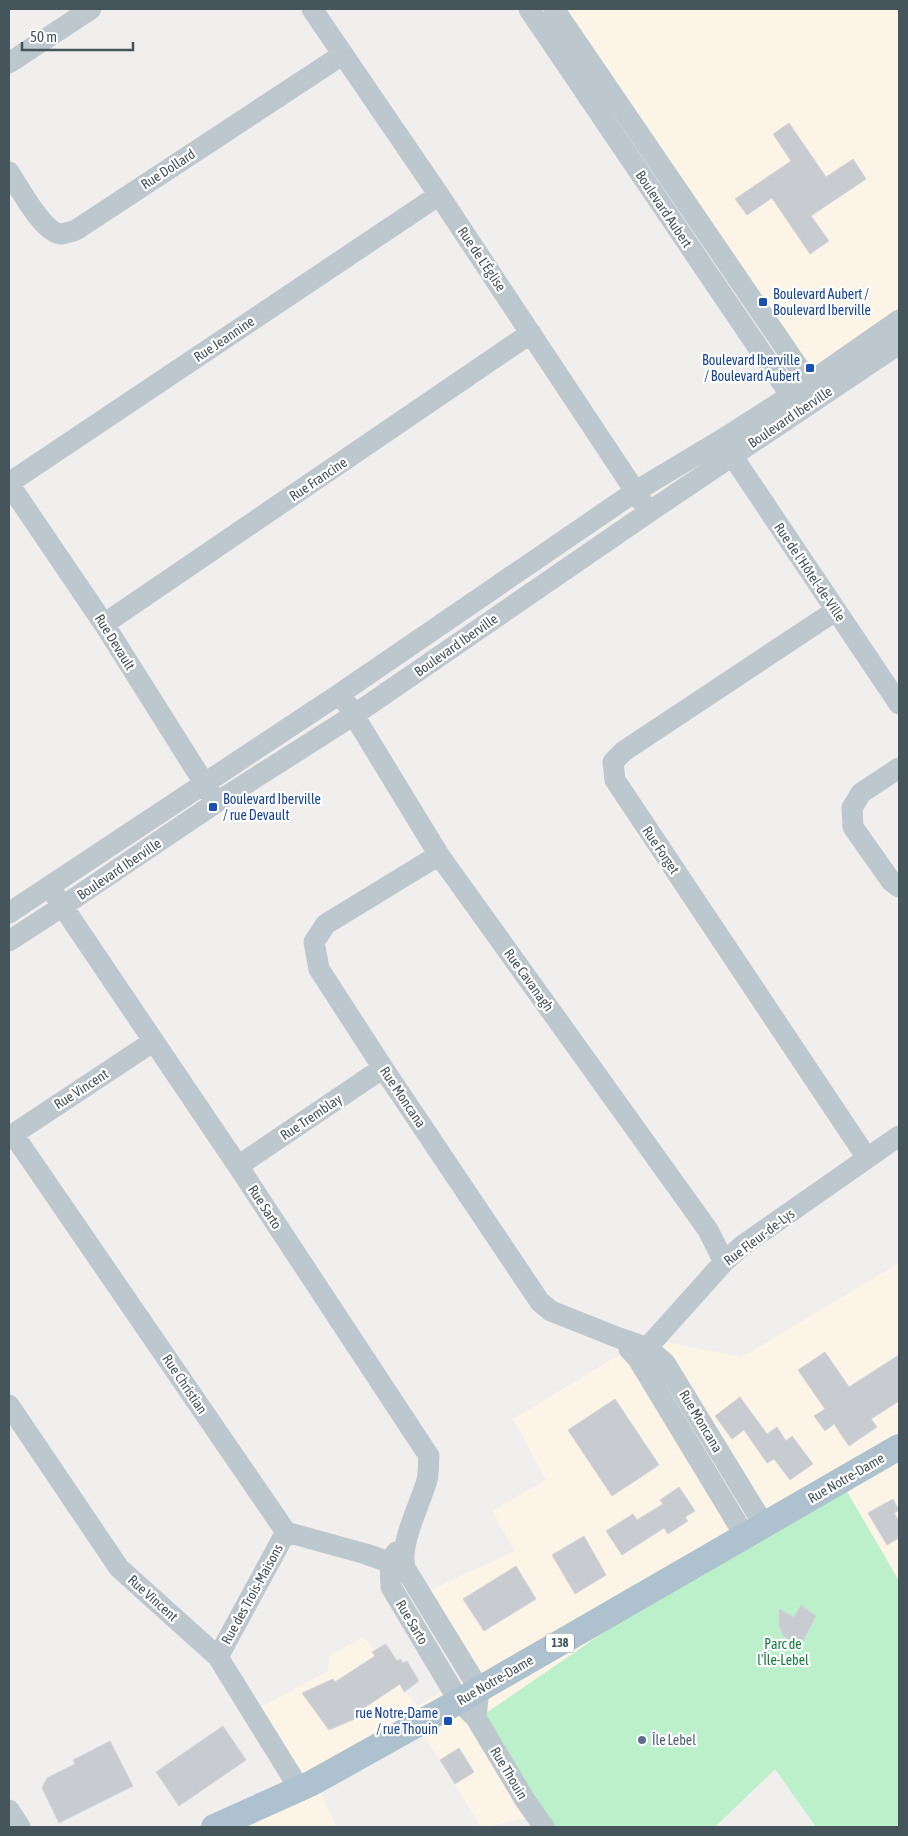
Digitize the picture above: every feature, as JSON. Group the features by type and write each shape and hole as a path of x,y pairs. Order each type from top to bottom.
{"main road":[{"name":"Rue Notre-Dame","path":"214,1827 471,1703 754,1531 899,1447"}],"street":[{"path":"9,63 91,9"},
{"name":"Rue de L'Église","path":"312,9 439,195 649,512"},
{"name":"Boulevard Aubert","path":"529,9 795,403"},
{"name":"Boulevard Aubert","path":"554,9 814,390"},
{"name":"Rue Dollard","path":"9,172 50,230 62,234 76,230 342,55"},
{"name":"Rue Jeannine","path":"9,484 439,195"},
{"name":"Boulevard Iberville","path":"9,941 217,802 354,715 649,512 727,448 814,390 899,320"},
{"name":"Rue Francine","path":"104,624 531,333"},
{"name":"Boulevard Iberville","path":"814,390 899,344"},
{"name":"Boulevard Iberville","path":"9,913 341,694 636,491 727,448"},
{"name":"Rue de l'Hôtel-de-Ville","path":"727,448 899,704"},
{"name":"Rue Devault","path":"9,484 104,624 217,802"},
{"name":"Rue Forget","path":"835,611 624,751 613,762 615,780 867,1158"},
{"name":"Rue Cavanagh","path":"341,694 439,855 708,1230 724,1262"},
{"path":"899,768 861,793 852,808 854,827 890,881 899,886"},
{"name":"Rue Moncana","path":"439,855 326,924 314,942 319,969 540,1302 551,1311 618,1338 643,1353 665,1363 754,1531"},
{"name":"Rue Sarto","path":"49,886 238,1166 429,1456 427,1478 406,1541 396,1553 398,1565 471,1703"},
{"name":"Rue Vincent","path":"11,1135 154,1041"},
{"name":"Rue Tremblay","path":"238,1166 383,1068"},
{"name":"Rue Christian","path":"11,1135 286,1532"},
{"name":"Rue Fleur-de-Lys","path":"643,1353 724,1262 743,1245 899,1136"},
{"name":"Rue Vincent","path":"11,1415 119,1568 218,1657 298,1788"},
{"path":"286,1532 366,1554 398,1565"},
{"name":"Rue des Trois-Maisons","path":"218,1657 286,1532"},
{"name":"Rue Thouin","path":"471,1703 525,1800 544,1827"},
{"path":"9,1810 20,1827"}],"shaded area":[{"path":"554,9 899,9 899,321 808,382"},
{"path":"899,1263 899,1581 842,1483 532,1816 481,1827 420,1729 318,1786 336,1827 214,1827 309,1784 259,1708 328,1671 329,1656 364,1637 417,1706 462,1681 411,1599 515,1551 492,1511 546,1480 513,1419 647,1338 742,1357"}],"green space":[{"name":"Parc de l'Île-Lebel","path":"842,1483 899,1581 899,1827 816,1827 775,1769 715,1827 539,1827 473,1722 667,1589"}],"building":[{"path":"789,123 826,177 853,159 866,179 811,216 829,241 810,254 772,198 747,215 735,199 791,161 773,134"},
{"path":"825,1352 849,1387 899,1355 899,1401 871,1419 877,1427 849,1446 834,1424 825,1431 814,1416 825,1409 798,1370"},
{"path":"740,1397 767,1434 777,1427 786,1441 792,1436 813,1464 790,1480 774,1459 767,1463 744,1430 732,1439 715,1416"},
{"path":"615,1399 659,1465 612,1496 568,1430"},
{"path":"679,1487 695,1511 685,1517 688,1521 668,1534 664,1528 622,1555 606,1531 633,1514 637,1520 663,1504 660,1500"},
{"path":"893,1499 899,1510 894,1513 899,1521 899,1538 887,1545 868,1513"},
{"path":"584,1536 606,1575 575,1594 552,1555"},
{"path":"516,1566 536,1599 484,1631 463,1599"},
{"path":"801,1605 816,1616 799,1649 783,1635 779,1625 779,1609 794,1617"},
{"path":"386,1644 397,1661 400,1659 403,1663 407,1661 419,1681 404,1692 400,1684 355,1714 357,1718 329,1730 302,1693 333,1679 335,1682 375,1656 372,1652"},
{"path":"223,1726 246,1760 179,1806 156,1772"},
{"path":"110,1741 133,1786 59,1823 42,1788 47,1778 75,1764 73,1760"},
{"path":"459,1748 474,1772 455,1784 440,1760"}],"place":[{"name":"Boulevard Aubert / Boulevard Iberville","path":"763,302"},
{"name":"Boulevard Iberville / Boulevard Aubert","path":"810,368"},
{"name":"Boulevard Iberville / rue Devault","path":"213,807"},
{"name":"rue Notre-Dame / rue Thouin","path":"448,1721"},
{"name":"Île Lebel","path":"642,1740"}]}
